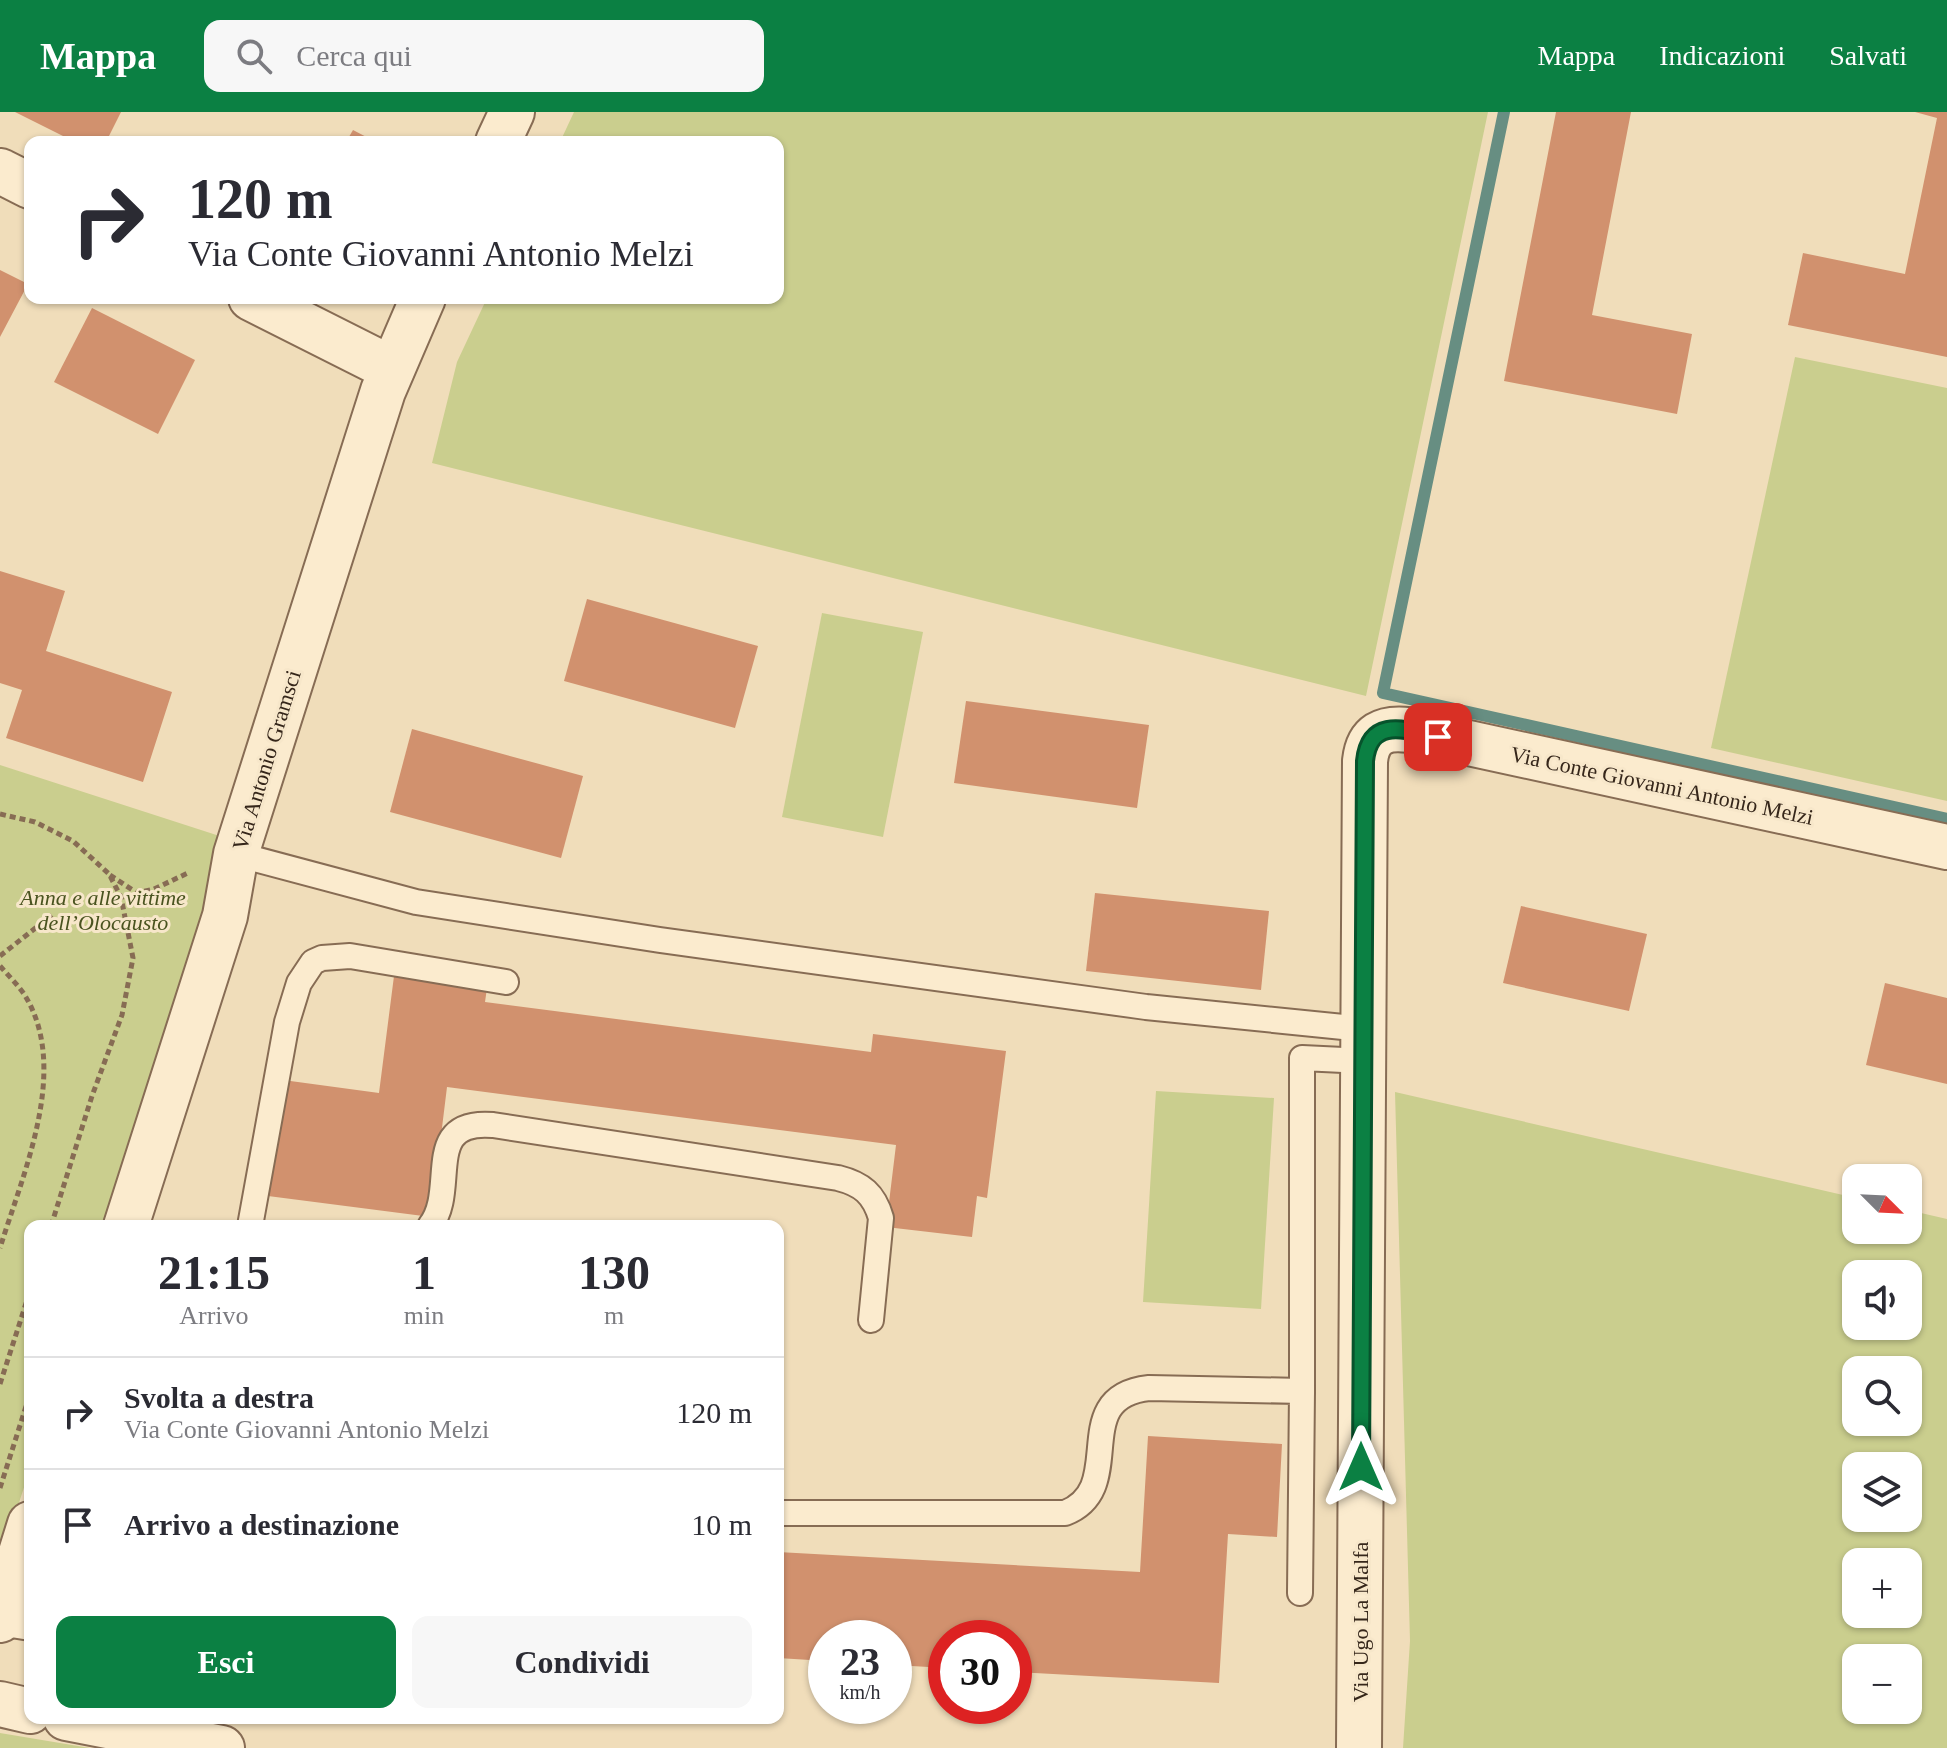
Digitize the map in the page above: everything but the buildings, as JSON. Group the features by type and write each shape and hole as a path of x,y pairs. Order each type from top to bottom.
{"street":[{"path":"501,136 512,112"},
{"path":"0,171 24,183"},
{"path":"263,304 392,369"},
{"name":"Via Antonio Gramsci","path":"128,1220 225,916 236,854 375,414 420,304"},
{"name":"Via Conte Giovanni Antonio Melzi","path":"1378,732 1409,730 1947,847"},
{"name":"Via Ugo La Malfa","path":"1359,1748 1365,761 1366,750 1378,732"},
{"path":"0,1621 24,1543"},
{"path":"0,1704 24,1710"},
{"path":"97,1724 222,1748"}],"lane":[{"path":"236,854 416,902 644,938 1146,1007 1363,1045"},
{"path":"251,1220 287,1022 299,983 313,962 329,955 350,956 506,982"},
{"path":"1300,1593 1302,1058 1363,1045"},
{"path":"434,1220 448,1147 461,1128 470,1125 493,1125 838,1178 864,1188 878,1206 881,1218 871,1320"},
{"path":"784,1513 1065,1513 1077,1508 1091,1493 1098,1471 1102,1423 1115,1400 1125,1393 1149,1388 1302,1391"},
{"path":"0,1621 24,1627"}],"path":[{"path":"0,814 35,822 73,841 109,874 137,893 154,889 236,854"},
{"path":"53,1220 92,1096 122,1015 133,958 121,897 109,874"},
{"path":"0,956 52,915"},
{"path":"0,966 24,994 37,1025 45,1067 41,1112 0,1248"},
{"path":"0,1384 24,1310"},
{"path":"0,1488 24,1413"}],"green space":[{"path":"574,112 1488,112 1366,696 432,463 457,362 484,304 784,304 784,136 563,136"},
{"path":"1795,357 1947,388 1947,801 1711,748"},
{"path":"822,613 923,632 883,837 782,817"},
{"name":"Anna e alle vittime dell’Olocausto","path":"0,765 235,841 111,1220 24,1220 24,1487 0,1561"},
{"path":"1156,1091 1274,1098 1261,1309 1143,1302"},
{"path":"1395,1092 1842,1195 1842,1244 1922,1244 1922,1213 1947,1219 1947,1748 1403,1748 1410,1641"},
{"path":"0,1733 90,1748 0,1748"}],"waterway":[{"path":"1504,112 1383,693 1947,819"}],"route":[{"path":"1361,1467 1366,750 1378,732 1386,729 1409,730 1438,737"}]}
